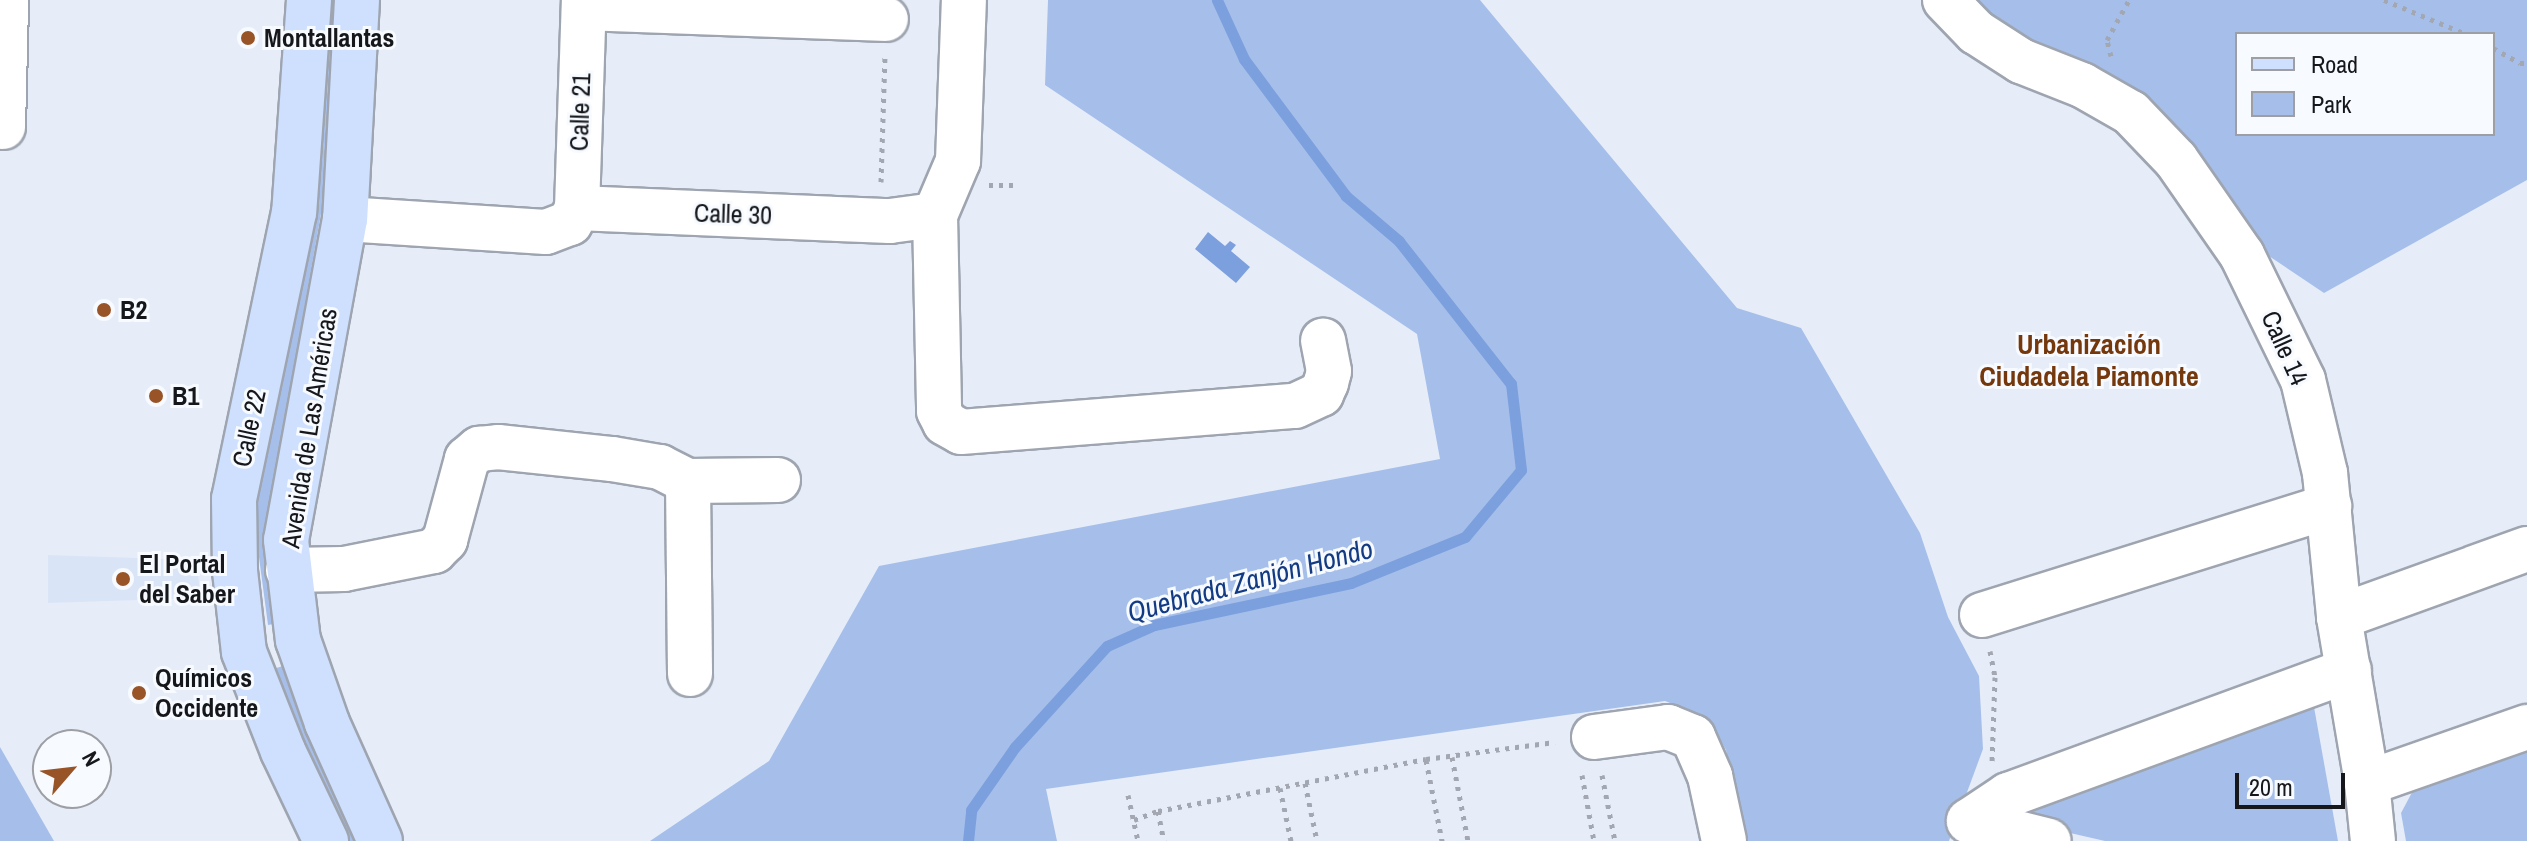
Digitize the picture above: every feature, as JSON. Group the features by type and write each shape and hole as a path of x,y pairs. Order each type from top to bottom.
{"main road":[{"name":"Calle 22","path":"308,0 294,212 234,499 235,571 244,652 283,751 326,841"},
{"name":"Avenida de Las Américas","path":"357,0 345,219 287,555 298,640 327,723 380,841"},
{"path":"244,652 298,640"}],"street":[{"path":"3,127 6,0"},
{"path":"964,0 958,161 935,215 939,411 945,423 961,432 1295,406 1321,394 1326,383 1329,371 1323,341"},
{"name":"Calle 14","path":"1945,0 1976,32 2021,61 2082,85 2131,113 2176,160 2242,255 2303,380 2325,473 2339,617 2367,783 2373,841"},
{"path":"584,4 886,19"},
{"name":"Calle 21","path":"573,215 584,4"},
{"name":"Calle 30","path":"345,219 546,232 573,215 885,220 935,215"},
{"path":"287,555 344,569 371,561 434,551 445,540 467,459 479,449 498,447 612,459 660,467 688,481 778,480"},
{"path":"688,481 690,674"},
{"path":"1982,615 2329,506"},
{"path":"2339,617 2527,549"},
{"path":"1969,821 2008,795 2349,670"},
{"path":"1584,738 1668,727 1693,737 1710,776 1724,841"},
{"path":"2367,783 2527,727"},
{"path":"1969,821 2049,841"}],"path":[{"path":"2384,0 2461,32"},
{"path":"885,220 886,19"},
{"path":"2495,49 2520,63 2527,63"},
{"path":"1969,821 1989,786 1993,749 1995,677 1982,615"},
{"path":"1134,820 1158,811 1426,759 1584,738"},
{"path":"1584,738 1594,841"},
{"path":"1584,738 1615,841"},
{"path":"1452,757 1468,841"},
{"path":"1426,759 1442,841"},
{"path":"1305,783 1317,841"},
{"path":"1280,788 1291,841"},
{"path":"1128,795 1138,841"},
{"path":"1158,811 1164,841"}],"shaded area":[{"path":"1208,232 1225,246 1230,241 1236,245 1231,251 1250,267 1236,283 1195,249"},
{"name":"El Portal del Saber","path":"48,555 197,560 200,598 48,603"}],"green space":[{"path":"1048,0 1480,0 1737,308 1801,328 1920,533 1948,617 1979,676 1983,749 1949,841 1744,841 1726,750 1708,718 1665,701 1046,789 1057,841 650,841 769,761 879,566 1440,459 1417,334 1045,85"},
{"path":"1973,0 2527,0 2527,180 2324,293 2251,244"},
{"path":"327,1 342,2 324,197 269,506 279,623 268,625 252,505"},
{"path":"287,665 317,758 357,841 344,841 306,762 276,668"},
{"path":"2298,702 2314,707 2338,841 2105,841 2000,817"},
{"path":"2527,743 2527,841 2406,841 2401,813 2416,785"},
{"path":"0,747 32,803 32,809 36,809 54,841 0,841"}],"waterway":[{"name":"Quebrada Zanjón Hondo","path":"968,841 971,810 1015,747 1107,646 1154,625 1351,583 1465,537 1521,470 1511,384 1399,241 1346,196 1244,59 1217,0"}],"place":[{"name":"Montallantas","path":"248,38"},
{"name":"B2","path":"104,310"},
{"name":"B1","path":"156,396"},
{"name":"El Portal del Saber","path":"123,579"},
{"name":"Químicos Occidente","path":"139,693"}],"district":[{"name":"Urbanización Ciudadela Piamonte","path":"2089,360"}]}
